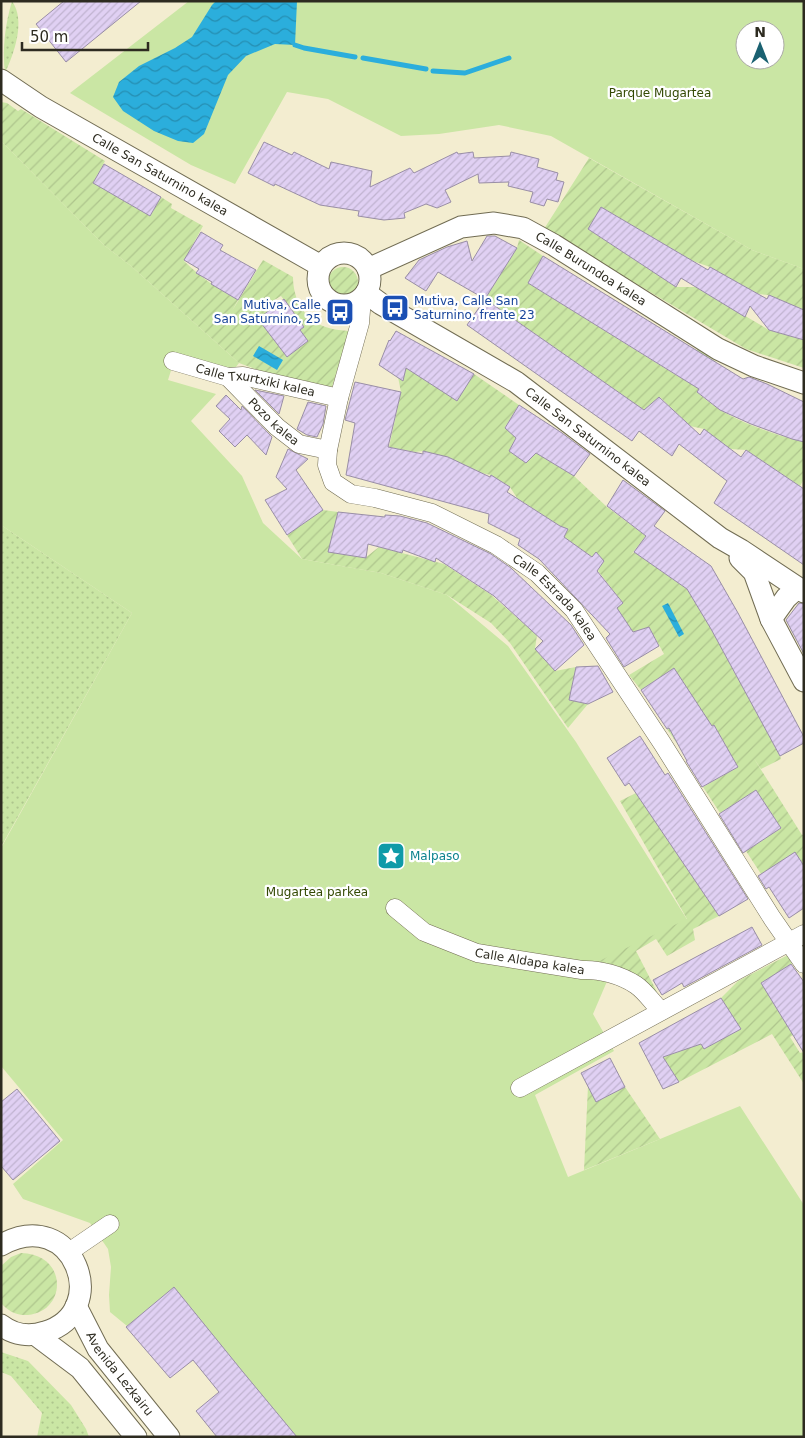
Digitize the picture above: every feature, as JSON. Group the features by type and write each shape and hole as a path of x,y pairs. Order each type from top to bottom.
{"street":[{"name":"Calle San Saturnino kalea","path":"1,80 41,107 321,266"},
{"name":"Calle Burundoa kalea","path":"368,269 461,227 494,223 523,228 554,245 718,349 754,366 804,383"},
{"path":"341,253 358,256 368,269 370,285 364,296 347,305 331,302 325,297 318,282 321,266 333,255 341,253"},
{"name":"Calle San Saturnino kalea","path":"364,296 516,382 720,538 742,550 801,590"},
{"name":"Calle Estrada kalea","path":"364,296 360,323 339,398 328,450 327,464 333,482 352,494 432,513 496,545 537,573 574,610 662,743 772,918 797,938 804,964"},
{"name":"Calle Txurtxiki kalea","path":"173,361 228,378 243,376 339,398"},
{"name":"Pozo kalea","path":"228,378 277,427 299,444 328,450"},
{"path":"720,538 754,572 771,619 804,681"},
{"path":"771,619 786,598 801,590"},
{"name":"Calle Aldapa kalea","path":"395,908 424,932 477,953 582,970 592,969 620,977 637,985 661,1012"},
{"path":"520,1088 797,938"},
{"path":"69,1252 110,1224"},
{"path":"1,1325 6,1329 21,1334 36,1335 53,1330 66,1320 76,1306 80,1292 80,1277 76,1264 69,1252 55,1242 41,1236 26,1235 5,1238"},
{"name":"Avenida Lezkairu","path":"76,1306 98,1349 169,1437"},
{"path":"36,1335 80,1368 136,1437"}],"green space":[{"path":"12,1 16,9 18,27 15,47 5,73 5,37"},
{"name":"Parque Mugartea","path":"189,1 804,1 804,269 752,250 551,136 499,125 439,134 401,136 328,99 287,92 235,184 191,165 70,93"},
{"path":"1,102 7,103 18,111 21,109 105,161 93,183 150,216 161,197 172,204 171,208 203,226 184,261 223,292 238,300 232,311 263,260 293,277 298,302 313,321 334,329 349,331 332,387 272,375 239,363 131,266 105,246 1,141","holes":["281,296 304,327 300,330 308,341 287,357 258,319 274,307 271,302"]},
{"name":"Mugartea parkea","path":"1,141 105,246 131,266 239,363 228,377 174,361 168,380 216,394 191,421 242,476 263,523 302,559 381,573 447,595 508,646 576,742 688,921 617,958 593,1014 614,1051 535,1095 568,1177 740,1106 804,1205 804,1437 295,1437 173,1288 127,1326 110,1312 111,1267 108,1249 90,1223 23,1199 13,1184 63,1140 1,1066 1,848 132,613 1,525"},
{"path":"589,158 752,250 804,269 804,310 769,295 757,294 710,267 690,260 601,207 588,229 676,287 696,287 769,330 804,340 804,368 746,349 544,229"},
{"path":"519,240 543,256 528,283 679,377 698,348 716,362 697,392 716,407 737,419 772,433 804,442 804,479 800,486 746,450 730,449 704,429 690,426 660,397 644,410 485,299 517,248"},
{"path":"343,267 354,271 358,282 354,293 343,297 332,293 328,282 332,271"},
{"path":"405,367 474,374 519,405 505,427 516,438 509,451 526,463 536,453 574,476 607,507 646,536 630,556 634,552 687,589 711,629 780,756 781,759 761,769 753,757 802,835 804,834 804,866 795,853 761,874 746,851 781,828 756,790 720,813 703,787 738,767 714,725 678,745 667,729 700,708 674,668 641,690 629,675 664,654 649,627 633,632 617,608 623,603 598,571 603,561 596,552 592,557 564,537 568,529 560,526 517,498 510,487 491,475 481,473 445,457 423,451 415,452 389,447 401,392 398,377"},
{"path":"323,510 338,512 329,552 365,558 379,547 444,564 490,594 537,635 535,649 555,671 576,667 569,700 588,704 568,728 510,643 491,623 447,595 381,573 302,559 287,535"},
{"path":"1,525 132,613 1,847"},
{"path":"636,793 719,916 693,929 695,940 667,956 656,939 636,951 657,992 599,961 687,919 620,801"},
{"path":"788,955 792,964 761,983 782,1017 804,1028 790,1037 800,1053 804,1052 804,1084 772,1034 679,1082 663,1057 681,1051 693,1032 704,1049 741,1029 721,998 738,981"},
{"path":"588,1086 596,1102 625,1087 660,1139 584,1170"},
{"path":"21,1253 37,1256 48,1263 55,1273 57,1284 55,1296 49,1305 38,1312 24,1315 11,1312 1,1303 1,1266 11,1257"},
{"path":"1,1352 28,1361 71,1405 89,1437 37,1437 42,1413 11,1376 1,1372"}],"water":[{"path":"216,1 297,1 295,45 275,44 246,56 228,75 204,134 193,143 178,141 154,131 123,111 113,97 119,82 139,66 192,37"},
{"path":"259,346 283,360 277,370 253,356"},
{"path":"668,603 684,634 679,637 662,606"}],"building":[{"path":"64,1 141,1 66,62 36,24"},
{"path":"264,142 292,155 294,152 329,169 331,162 372,171 370,187 410,168 414,173 457,152 458,154 473,152 474,158 510,156 511,152 539,159 537,167 558,173 556,180 564,182 558,202 547,199 544,206 530,202 533,192 508,186 509,182 479,183 478,174 445,190 451,202 437,208 426,204 404,213 405,218 384,220 358,216 359,211 320,205 248,173"},
{"path":"104,164 161,197 150,216 93,183"},
{"path":"601,207 708,270 710,267 767,299 769,295 804,310 804,340 769,330 750,306 745,317 681,278 676,287 588,229"},
{"path":"201,232 223,245 220,250 256,270 238,300 196,273 199,269 184,260"},
{"path":"487,236 495,236 517,248 485,299 438,272 426,291 405,278 419,260 447,247 467,241 472,261"},
{"path":"543,256 743,379 749,377 804,402 804,442 751,424 720,410 697,392 699,389 528,283"},
{"path":"284,299 304,327 300,330 308,341 287,357 258,319"},
{"path":"485,299 644,410 659,397 700,435 704,429 741,457 746,450 804,489 804,565 714,503 727,481 679,444 672,456 639,431 632,441 467,325"},
{"path":"396,331 474,374 457,401 406,368 403,381 379,365 389,340"},
{"path":"355,382 401,392 388,447 423,454 423,451 448,457 490,477 491,475 510,487 507,492 560,526 568,529 564,537 592,557 596,552 604,561 597,571 623,603 617,608 633,632 649,627 659,646 624,667 606,638 610,634 539,559 518,545 520,539 488,523 489,514 346,475 355,423 345,420"},
{"path":"255,390 284,396 279,414"},
{"path":"226,395 241,410 242,406 272,437 266,455 247,435 235,447 219,431 230,419 216,406"},
{"path":"308,402 326,406 323,424 317,437 307,435 297,429"},
{"path":"519,405 590,454 574,476 536,453 526,463 509,451 516,438 505,428"},
{"path":"288,449 308,459 296,470 323,510 287,535 265,500 287,489 276,477"},
{"path":"623,480 665,511 654,526 711,566 804,737 804,743 780,756 711,629 687,589 634,552 646,536 607,506"},
{"path":"338,512 385,517 385,515 400,516 427,523 491,554 511,568 571,625 584,645 555,671 535,649 543,641 494,596 436,558 435,562 403,550 402,553 368,544 366,558 328,552"},
{"path":"799,603 804,604 804,654 786,620"},
{"path":"598,666 613,692 588,704 569,700 576,667"},
{"path":"674,668 712,726 714,725 738,767 702,787 669,728 667,729 641,690"},
{"path":"640,736 665,775 668,773 748,899 719,916 629,783 625,786 607,758"},
{"path":"756,790 781,828 743,853 719,814"},
{"path":"795,852 804,866 804,908 789,918 769,887 766,889 758,876"},
{"path":"752,927 762,945 684,987 682,983 662,995 653,980"},
{"path":"791,964 804,982 804,1053 761,983"},
{"path":"721,998 741,1029 704,1049 701,1044 663,1057 679,1082 663,1089 639,1043"},
{"path":"610,1058 625,1087 596,1102 581,1073"},
{"path":"17,1089 60,1141 13,1180 1,1166 1,1102"},
{"path":"174,1287 297,1437 217,1437 196,1411 219,1392 193,1360 170,1378 126,1327"}],"waterway":[{"path":"295,45 355,57"},
{"path":"363,58 426,69"},
{"path":"433,71 465,73 509,58"}],"place":[{"name":"Mutiva, Calle San Saturnino, frente 23","path":"395,308"},
{"name":"Mutiva, Calle San Saturnino, 25","path":"340,312"},
{"name":"Malpaso","path":"391,856"}]}
